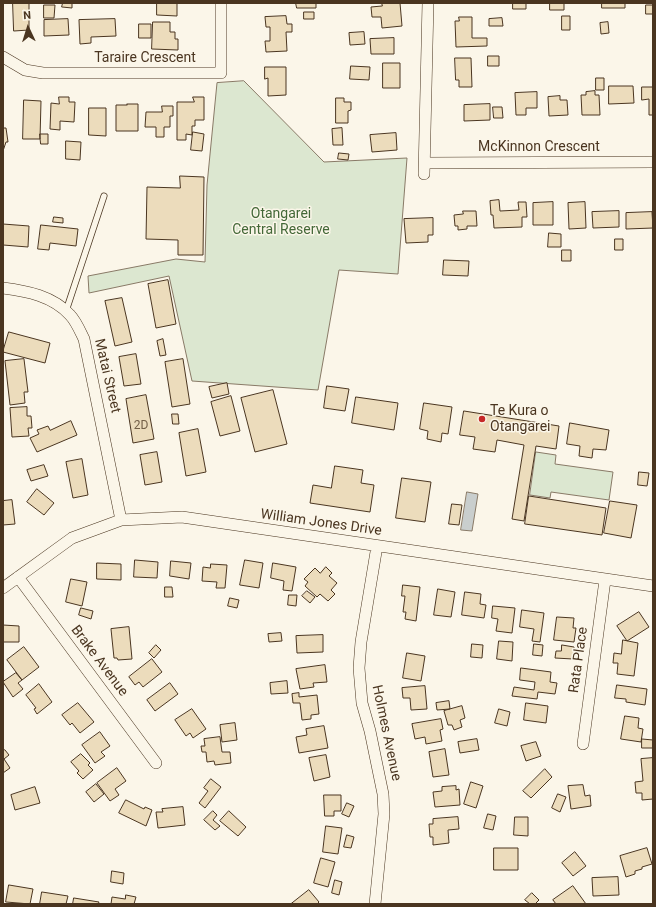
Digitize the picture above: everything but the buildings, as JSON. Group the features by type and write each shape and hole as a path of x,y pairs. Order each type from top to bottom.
{"street":[{"name":"Taraire Crescent","path":"3,56 25,70 44,73 221,74 221,3"},
{"name":"McKinnon Crescent","path":"428,3 424,168 653,162"},
{"name":"Matai Street","path":"3,288 32,292 57,304 71,315 84,339 121,520"},
{"name":"William Jones Drive","path":"3,588 72,538 121,520 182,517 653,586"},
{"name":"Holmes Avenue","path":"375,904 384,814 383,794 370,730 362,703 359,668 361,642 377,546"},
{"name":"Brake Avenue","path":"18,577 156,763"},
{"name":"Rata Place","path":"583,744 605,580"}],"lane":[{"path":"66,311 104,196"}],"green space":[{"name":"Otangarei Central Reserve","path":"244,81 324,162 407,158 398,274 339,270 318,390 192,381 169,276 89,293 88,276 176,259 205,262 207,185 217,83"},
{"path":"536,452 556,455 555,464 613,472 609,500 551,492 550,498 530,495"}],"shaded area":[{"path":"467,492 478,494 472,531 461,530"}],"place":[{"name":"Te Kura o Otangarei","path":"482,419"}]}
